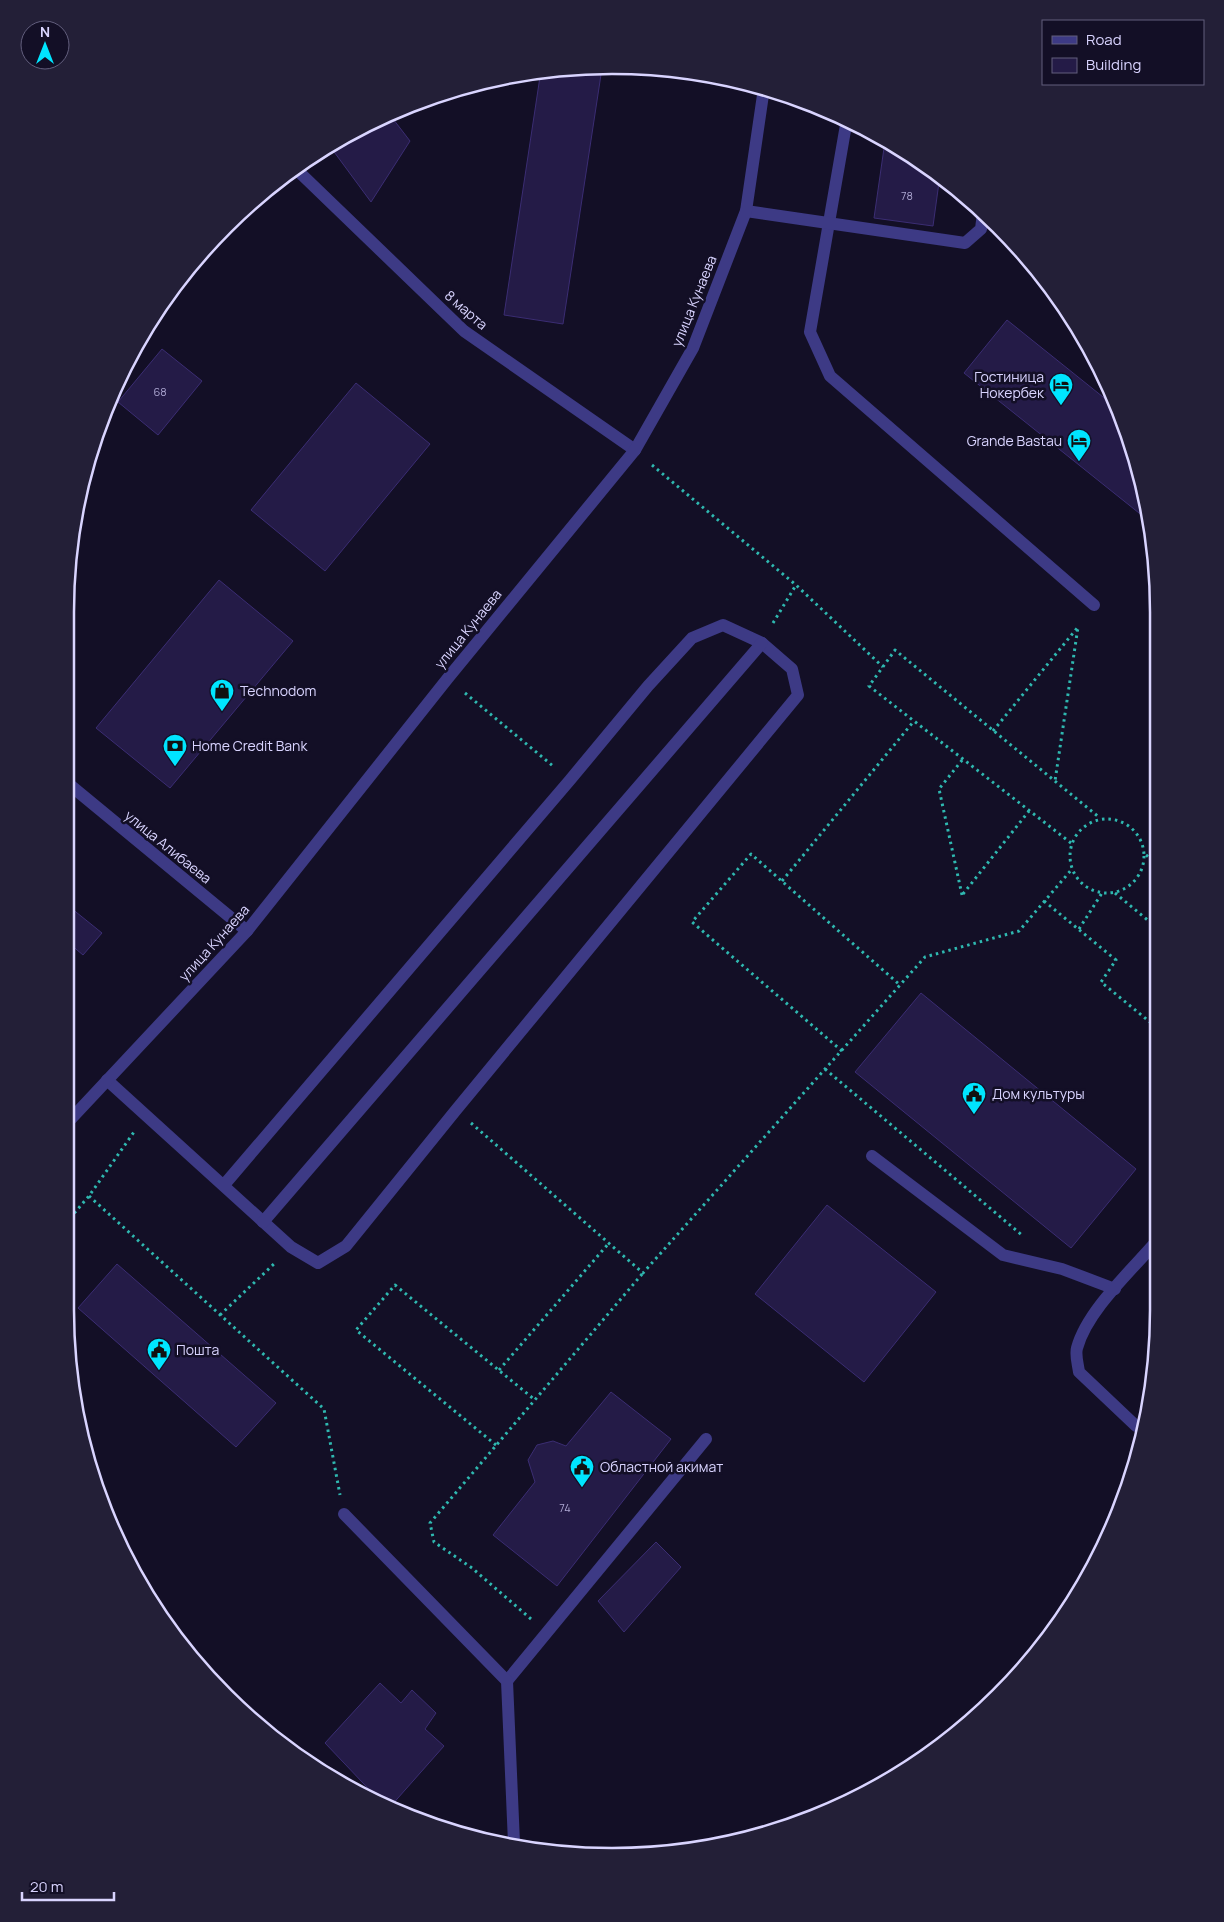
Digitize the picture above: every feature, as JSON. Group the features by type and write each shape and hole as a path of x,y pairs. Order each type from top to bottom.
{"street":[{"name":"улица Кунаева","path":"74,1116 247,931 448,678 635,450 693,348 746,210 763,95"},
{"path":"846,127 810,332 830,376 1094,606"},
{"name":"8 марта","path":"300,173 464,331 635,450"},
{"path":"746,210 965,243 981,229 982,221"},
{"path":"107,1080 292,1248 318,1264 346,1246 798,695 792,668 762,643 723,625 692,638 648,686 224,1185"},
{"path":"264,1222 762,643"},
{"name":"улица Алибаева","path":"74,788 247,931"},
{"path":"872,1156 1003,1255 1062,1269 1114,1289"},
{"path":"1136,1426 1079,1372 1076,1350 1086,1324 1114,1289 1150,1249"},
{"path":"507,1681 706,1439"},
{"path":"344,1514 507,1681 514,1839"}],"path":[{"path":"635,450 796,585 882,668"},
{"path":"762,643 796,585"},
{"path":"994,731 1078,627 1055,781"},
{"path":"1071,843 869,686 895,650 1100,818"},
{"path":"448,678 570,780"},
{"path":"782,882 914,721"},
{"path":"963,759 939,790 962,895 1029,811"},
{"path":"1100,818 1113,818 1126,822 1136,831 1142,842 1145,855 1143,868 1137,879 1127,888 1114,893 1102,893 1089,889 1079,880 1072,869 1069,856 1071,843 1078,832 1088,823 1100,818"},
{"path":"842,1051 692,922 751,854 900,985"},
{"path":"1145,855 1150,859"},
{"path":"547,1633 472,1568 434,1542 430,1524 643,1273 925,958 1019,931 1072,869"},
{"path":"1079,929 1102,893"},
{"path":"1114,893 1150,922"},
{"path":"1044,901 1116,960 1101,982 1150,1022"},
{"path":"825,1069 1025,1237"},
{"path":"456,1110 643,1273"},
{"path":"74,1213 89,1196 146,1115"},
{"path":"89,1196 324,1409 344,1514"},
{"path":"499,1370 608,1243"},
{"path":"220,1315 292,1248"},
{"path":"496,1445 356,1330 394,1285 535,1400"}],"building":[{"path":"601,74 563,324 504,315 540,78"},
{"path":"394,120 410,141 371,202 334,152"},
{"path":"884,148 939,184 933,226 874,218"},
{"path":"1007,320 1106,400 1122,439 1141,515 964,373"},
{"path":"162,349 202,381 158,435 118,402"},
{"path":"356,383 430,444 325,571 251,510"},
{"path":"219,580 293,641 170,788 96,728"},
{"path":"74,910 102,933 83,955 74,947"},
{"path":"921,993 1136,1169 1071,1248 855,1072"},
{"path":"827,1205 936,1292 864,1382 755,1294"},
{"path":"117,1264 276,1403 236,1447 78,1308"},
{"path":"611,1392 671,1439 557,1586 493,1535 535,1482 528,1460 537,1445 553,1441 566,1446"},
{"path":"656,1542 681,1567 624,1632 598,1601"},
{"path":"380,1683 401,1703 412,1690 436,1713 425,1729 444,1746 394,1802 371,1791 325,1743"}],"place":[{"name":"Гостиница Нокербек","path":"1061,406"},
{"name":"Grande Bastau","path":"1079,462"},
{"name":"Technodom","path":"222,712"},
{"name":"Home Credit Bank","path":"175,767"},
{"name":"Дом культуры","path":"974,1115"},
{"name":"Пошта","path":"159,1371"},
{"name":"Областной акимат","path":"582,1488"}]}
